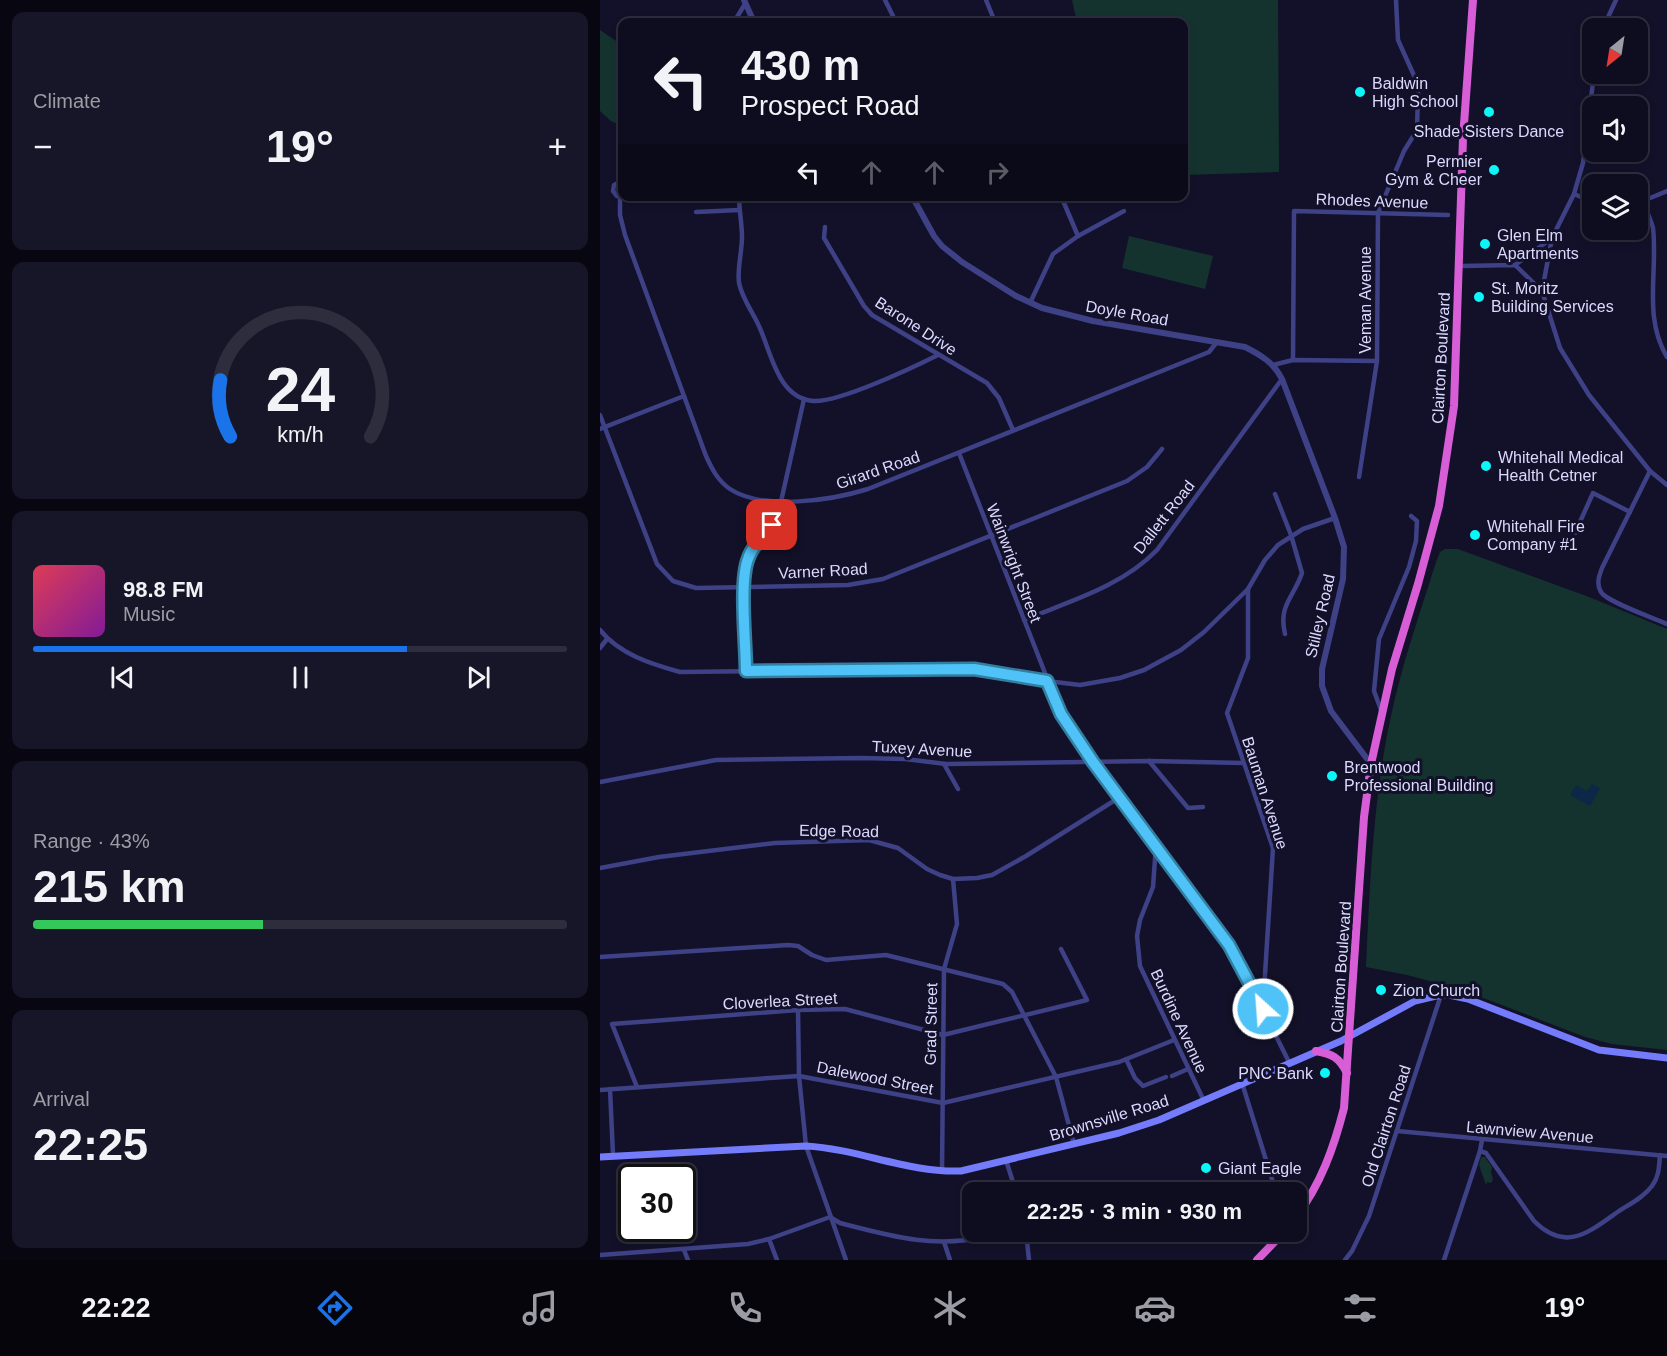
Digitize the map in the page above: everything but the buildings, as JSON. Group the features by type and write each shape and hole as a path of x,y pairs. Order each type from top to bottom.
{"highway":[{"name":"Clairton Boulevard","path":"1307,1200 1317,1184 1330,1153 1344,1108 1364,817 1371,764 1382,710 1432,538 1442,489 1454,406 1463,138 1473,0"},
{"path":"1316,1051 1335,1056 1347,1074"},
{"path":"1257,1260 1274,1242"}],"main road":[{"name":"Brownsville Road","path":"600,1157 806,1146 828,1147 942,1172 962,1171 1074,1144 1159,1120 1350,1037 1415,1001 1441,996 1468,999 1599,1050 1667,1058"}],"street":[{"path":"885,0 894,18"},
{"path":"986,0 993,18"},
{"path":"1396,0 1398,40 1418,92 1417,130 1463,138"},
{"path":"1608,18 1616,0"},
{"path":"736,18 745,2"},
{"path":"745,2 752,18"},
{"path":"1593,84 1583,163 1574,194 1552,238 1542,291 1560,348 1589,395 1650,471 1667,485"},
{"name":"Veman Avenue","path":"1359,477 1377,361 1378,213 1404,152 1417,130"},
{"name":"Girard Road","path":"618,182 613,188 614,194 618,196"},
{"path":"1648,199 1667,191"},
{"path":"1574,194 1582,197"},
{"name":"Girard Road","path":"622,201 620,215 625,235 706,456 720,481 730,489 752,499 781,501 850,495 1209,352 1217,342"},
{"path":"739,201 742,237 739,281 742,294 760,326 781,379 794,392 804,399 824,400 838,397 938,355"},
{"name":"Doyle Road","path":"915,201 942,246 962,262 1030,303 1064,316 1245,347 1273,365"},
{"path":"1063,201 1078,236"},
{"path":"696,212 739,210"},
{"path":"1030,303 1053,254 1078,236 1124,211"},
{"name":"Rhodes Avenue","path":"1293,360 1294,211 1448,215"},
{"path":"1648,217 1653,227 1652,313 1661,347 1667,357"},
{"name":"Barone Drive","path":"825,227 824,238 864,306 882,322 987,383 994,390 1013,430"},
{"path":"1460,266 1515,265 1552,238"},
{"path":"1515,265 1542,291"},
{"path":"1273,365 1293,360 1377,361"},
{"name":"Stilley Road","path":"1273,365 1282,379 1344,547 1344,572 1322,669 1322,686 1331,711 1371,764"},
{"name":"Dallett Road","path":"1024,620 1112,584 1144,564 1157,550 1282,379"},
{"path":"602,429 684,396"},
{"path":"746,671 744,587 747,561 752,550 772,525 781,501 804,399"},
{"name":"Varner Road","path":"600,416 602,429 657,564 673,581 696,588 848,585 883,579 1127,482 1147,467 1162,449"},
{"name":"Wainwright Street","path":"959,453 1061,714 1093,762 1229,945 1289,1062"},
{"path":"1650,471 1602,568 1598,582 1600,592 1609,599 1667,624"},
{"path":"1575,533 1593,493 1630,512"},
{"path":"1275,495 1291,535 1302,573 1284,609 1282,624 1285,634"},
{"name":"Clairton Boulevard","path":"1382,710 1374,691 1379,639 1399,594 1416,541 1417,521 1411,516"},
{"path":"600,630 607,639 643,661 680,672 974,669 1080,685 1099,683 1144,670 1167,658 1204,632 1248,589 1265,560 1291,535 1335,518"},
{"name":"Bauman Avenue","path":"1248,589 1248,658 1227,713 1273,848 1263,1009"},
{"path":"600,648 607,639"},
{"name":"Tuxey Avenue","path":"600,782 716,760 892,758 944,764 1149,761 1244,763"},
{"path":"1149,761 1188,808 1203,807"},
{"path":"944,764 958,789"},
{"name":"Edge Road","path":"600,868 659,857 775,843 869,840 898,848 927,869 953,879 977,878 992,874 1026,856 1120,797"},
{"name":"Burdine Avenue","path":"1155,845 1153,887 1140,920 1137,951 1144,978 1204,1101"},
{"name":"Grad Street","path":"942,1172 944,969 957,924 953,879"},
{"path":"600,957 788,945 798,946 826,960 886,955 1003,984 1012,992 1056,1077 1074,1144"},
{"name":"Cloverlea Street","path":"637,1087 612,1024 798,1010 845,1009 943,1035 1087,1000 1061,949"},
{"name":"Old Clairton Road","path":"1345,1260 1357,1242 1369,1216 1441,996"},
{"path":"798,1010 800,1076 806,1146 846,1260"},
{"name":"Dalewood Street","path":"600,1090 800,1076 943,1103 1126,1059 1174,1040"},
{"path":"1126,1059 1135,1078 1143,1086 1188,1069"},
{"path":"1242,1083 1273,1182"},
{"path":"610,1089 613,1155"},
{"name":"Lawnview Avenue","path":"1398,1131 1667,1156"},
{"path":"1444,1260 1482,1140"},
{"path":"1480,1151 1486,1153 1541,1229 1553,1236 1566,1238 1577,1237 1588,1232 1647,1193 1658,1174 1660,1155"},
{"path":"1006,1160 1013,1182"},
{"path":"600,1255 748,1245 830,1217"},
{"path":"830,1217 840,1223 922,1241 944,1242 962,1239"},
{"path":"769,1239 777,1260"},
{"path":"944,1242 950,1260"},
{"path":"1027,1242 1029,1260"},
{"path":"684,1250 688,1260"}],"green space":[{"path":"1072,0 1278,0 1279,172 1188,175 1188,18 1076,18"},
{"path":"600,30 618,42 618,124 600,111"},
{"path":"1129,236 1213,256 1205,289 1122,268"},
{"path":"1445,549 1458,549 1589,597 1667,629 1667,1050 1612,1044 1585,1037 1460,989 1366,967 1373,841 1385,747 1395,697 1412,639 1436,562 1440,552"},
{"path":"1481,1157 1485,1157 1492,1167 1493,1180 1491,1183 1487,1182 1486,1185 1479,1165"}],"water":[{"path":"1592,784 1600,788 1590,806 1570,795 1576,785 1587,791"}],"place":[{"name":"Baldwin High School","path":"1360,92"},
{"name":"Shade Sisters Dance","path":"1489,112"},
{"name":"Permier Gym & Cheer","path":"1494,170"},
{"name":"Glen Elm Apartments","path":"1485,244"},
{"name":"St. Moritz Building Services","path":"1479,297"},
{"name":"Whitehall Medical Health Cetner","path":"1486,466"},
{"name":"Whitehall Fire Company #1","path":"1475,535"},
{"name":"Brentwood Professional Building","path":"1332,776"},
{"name":"Zion Church","path":"1381,990"},
{"name":"PNC Bank","path":"1325,1073"},
{"name":"Giant Eagle","path":"1206,1168"}],"route":[{"path":"772,525 752,550 747,561 744,587 746,671 974,669 1047,681 1061,714 1093,762 1229,945 1263,1009"}]}
